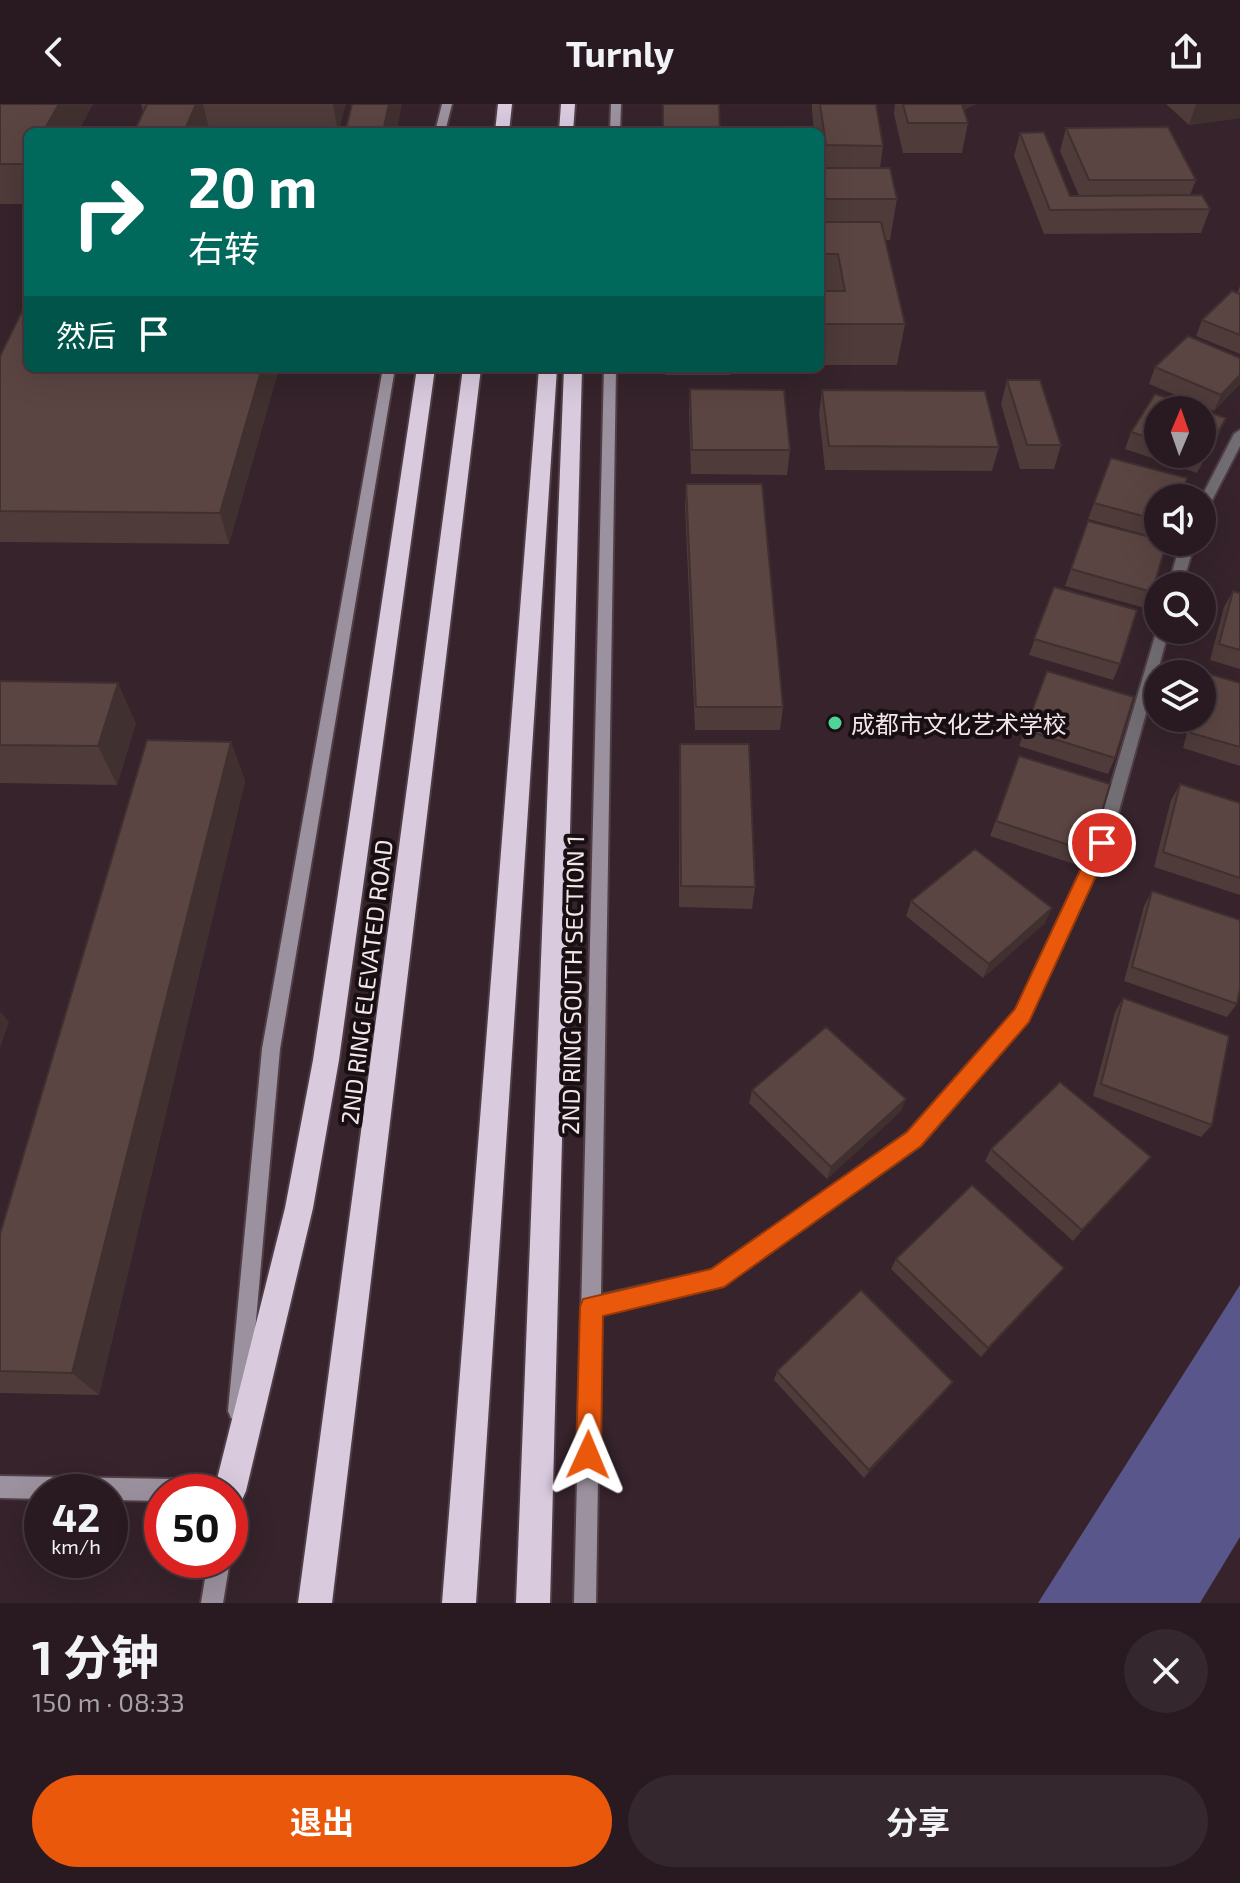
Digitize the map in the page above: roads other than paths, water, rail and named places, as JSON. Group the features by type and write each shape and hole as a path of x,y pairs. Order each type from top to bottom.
{"highway":[{"path":"566,128 568,104"},
{"path":"497,128 505,108"},
{"path":"502,128 505,108"},
{"path":"234,1474 299,1208 315,1119 425,372"},
{"name":"2ND RING ELEVATED ROAD","path":"315,1603 471,372"},
{"path":"459,1603 548,372"},
{"path":"533,1603 573,372"}],"main road":[{"path":"441,128 447,104"},
{"path":"615,128 616,104"},
{"path":"232,1474 271,1049 388,372"},
{"name":"2ND RING SOUTH SECTION 1","path":"585,1603 610,372"},
{"path":"0,1487 144,1490"},
{"path":"212,1603 216,1578"}],"street":[{"path":"1214,484 1240,434"},
{"path":"591,1307 716,1279 914,1139 1022,1015 1102,843 1158,644"}],"place":[{"name":"成都市文化艺术学校","path":"835,723"}]}
